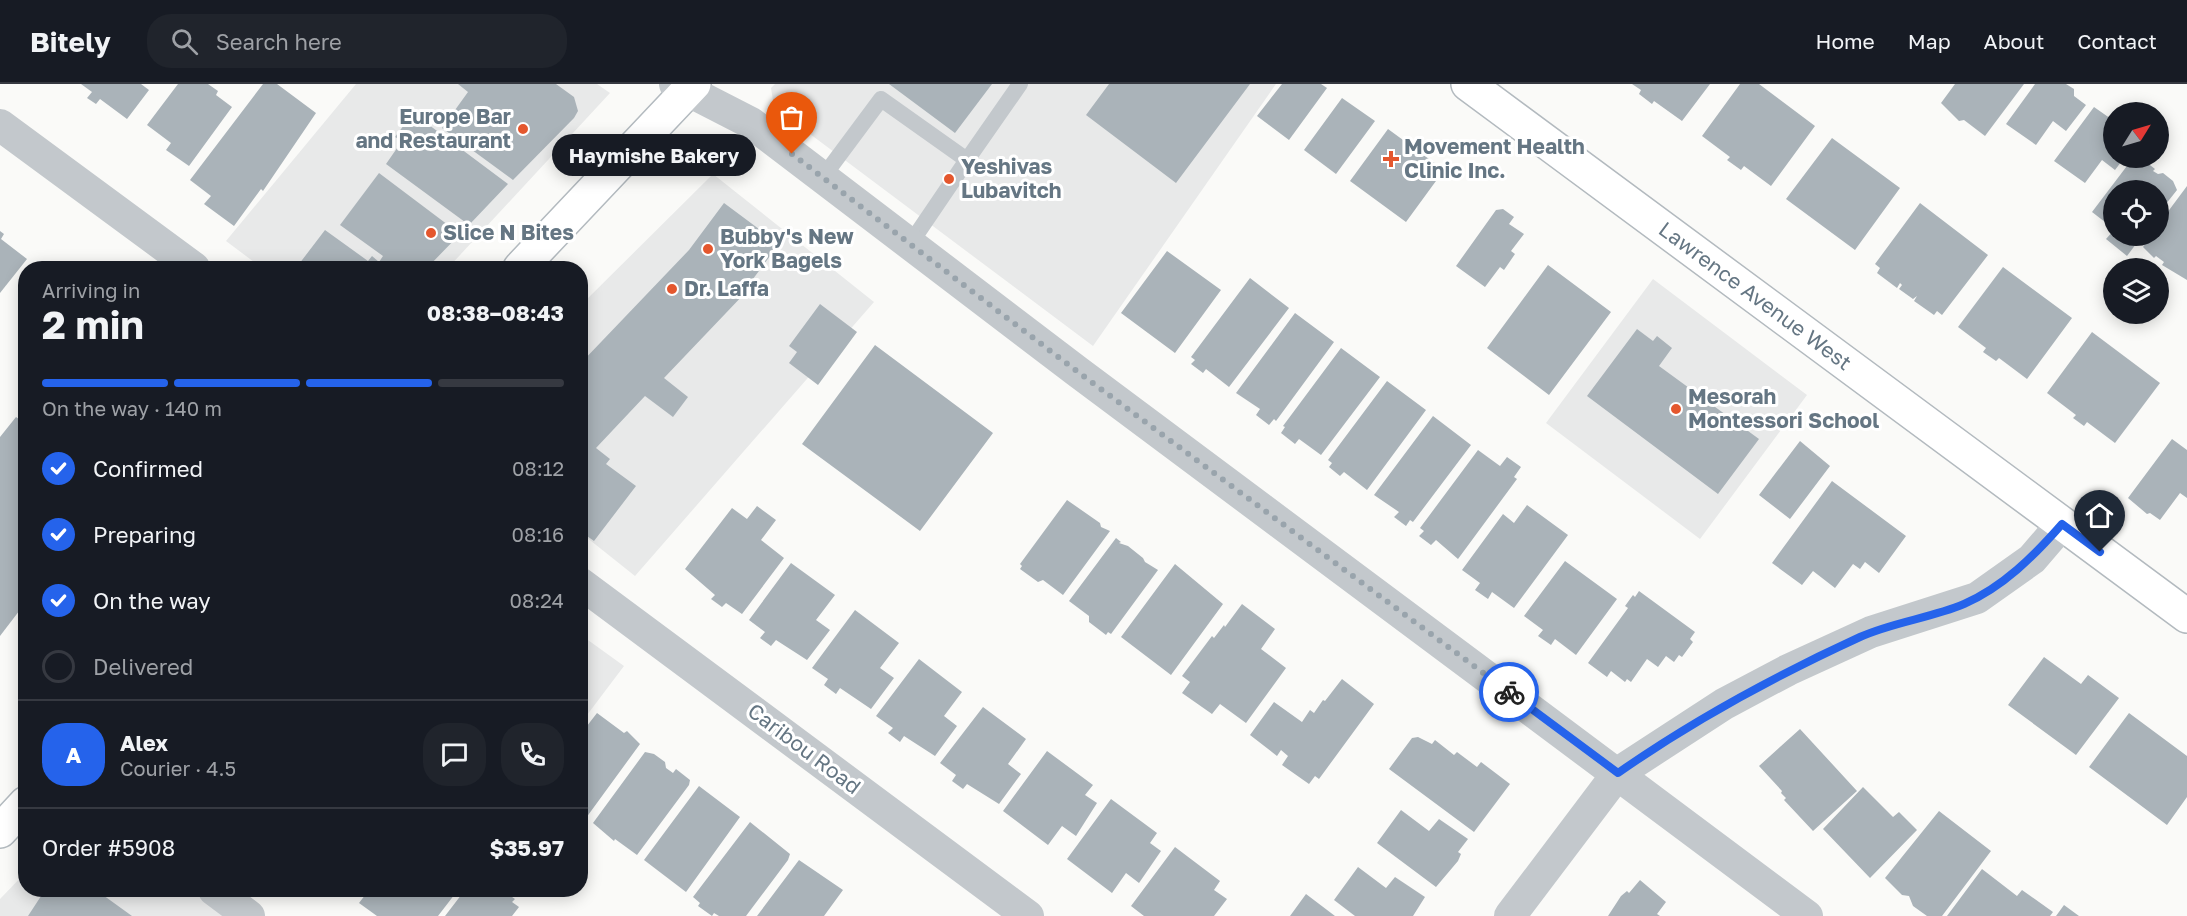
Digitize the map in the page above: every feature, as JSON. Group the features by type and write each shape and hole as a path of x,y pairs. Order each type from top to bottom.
{"main road":[{"name":"Lawrence Avenue West","path":"1468,84 2062,524 2184,608"},
{"path":"526,261 685,86"},
{"path":"0,831 18,812"}],"street":[{"path":"685,86 751,123 1807,916"},
{"path":"0,125 185,261"},
{"path":"1510,916 1618,773 1724,704 1788,670 1871,632 1977,598 2032,559 2062,524"},
{"name":"Caribou Road","path":"588,589 1028,916"},
{"path":"223,897 249,916"}],"lane":[{"path":"910,244 1020,84"},
{"path":"823,177 881,99 967,160"}],"shaded area":[{"path":"356,84 597,84 610,93 454,261 253,261 226,241"},
{"path":"775,84 1276,84 1093,346 774,107 771,88"},
{"path":"713,174 874,302 635,576 588,539 588,298"},
{"name":"Mesorah Montessori School","path":"1653,279 1807,395 1700,539 1546,423"},
{"path":"588,640 624,666 588,714"},
{"path":"18,880 18,897 243,897 224,916 0,916 0,899"}],"building":[{"path":"81,84 141,84 149,90 127,119 100,99 96,104 87,98 92,92"},
{"path":"178,84 208,84 218,91 216,95 232,107 189,166 166,150 171,143 147,125"},
{"path":"263,84 277,84 316,113 263,191 261,189 234,226 204,204 211,196 190,180"},
{"path":"458,84 556,84 574,97 578,111 574,118 513,180 442,128 468,92"},
{"path":"889,84 992,84 955,133"},
{"path":"1109,84 1250,84 1176,183 1086,115"},
{"path":"1282,84 1321,84 1327,88 1289,140 1257,116"},
{"path":"1632,84 1710,84 1682,121 1654,101 1652,104 1639,94 1641,90"},
{"path":"1740,84 1759,84 1815,126 1771,186 1744,166 1741,170 1727,160 1730,157 1702,136"},
{"path":"1955,84 2024,84 1985,136 1964,120 1959,121 1941,103"},
{"path":"2035,84 2066,84 2074,89 2074,96 2086,105 2066,131 2053,121 2036,145 2006,124"},
{"path":"1342,98 1375,121 1336,174 1304,150"},
{"path":"2094,107 2103,113 2103,161 2085,183 2054,161"},
{"path":"413,113 508,184 469,225 386,164 402,141 395,137"},
{"path":"1388,129 1444,170 1406,222 1350,181"},
{"path":"1832,138 1900,188 1855,250 1786,199"},
{"path":"2125,168 2154,168 2153,171 2158,174 2163,173 2173,181 2177,190 2169,200 2169,180 2116,180"},
{"path":"379,173 460,234 434,261 380,261 383,256 340,225"},
{"path":"2187,186 2187,280 2169,269 2169,258 2156,256 2154,258 2143,247 2169,246 2169,210"},
{"path":"2103,198 2103,220 2092,212"},
{"path":"724,203 779,244 744,291 746,292 664,378 688,397 673,417 645,396 596,448 610,459 606,464 636,486 594,541 588,537 588,356 689,250"},
{"path":"1920,203 1988,255 1942,315 1937,311 1934,315 1914,301 1917,296 1913,299 1899,289 1902,285 1900,283 1897,288 1877,273 1880,268 1875,264"},
{"path":"1503,209 1514,217 1509,224 1524,234 1511,251 1515,254 1504,270 1500,267 1485,287 1456,266 1496,210"},
{"path":"325,230 368,261 301,261"},
{"path":"0,231 4,234 1,239 27,259 18,261 18,270 0,293"},
{"path":"2115,246 2134,246 2127,256"},
{"path":"1167,251 1221,290 1175,353 1121,313"},
{"path":"372,256 378,261 368,261"},
{"path":"1548,265 1611,312 1549,395 1487,348"},
{"path":"2003,267 2072,318 2027,379 1999,358 1996,361 1983,352 1986,348 1958,327"},
{"path":"1250,278 1289,308 1229,387 1206,369 1203,373 1191,364 1195,360 1191,357"},
{"path":"820,304 857,332 818,385 789,363 797,352 789,346"},
{"path":"1295,313 1334,342 1276,421 1274,419 1269,425 1256,415 1260,409 1236,393"},
{"path":"1637,329 1653,341 1657,336 1672,348 1659,366 1759,439 1718,494 1587,396"},
{"path":"2092,332 2160,383 2115,443 2087,422 2084,426 2073,418 2076,415 2047,393"},
{"path":"875,345 993,433 920,531 802,444"},
{"path":"1341,348 1380,377 1321,455 1299,439 1295,444 1281,433 1285,427 1283,426"},
{"path":"1387,381 1426,410 1367,490 1344,472 1340,476 1329,467 1332,463 1328,460"},
{"path":"1433,416 1471,445 1413,522 1410,520 1406,526 1394,517 1399,512 1374,495"},
{"path":"16,417 18,418 18,612 0,636 0,437"},
{"path":"2172,439 2187,450 2187,498 2180,493 2160,520 2150,513 2147,514 2128,498"},
{"path":"1800,441 1830,466 1790,519 1759,495"},
{"path":"1478,450 1500,466 1507,457 1521,467 1514,477 1517,479 1458,559 1436,540 1431,545 1419,536 1424,531 1420,528"},
{"path":"1832,481 1906,536 1879,573 1865,562 1860,569 1853,564 1835,588 1813,571 1802,585 1772,563"},
{"path":"1067,500 1100,523 1101,527 1110,531 1063,595 1043,580 1038,582 1020,569 1022,566 1020,564"},
{"path":"1527,505 1568,535 1514,608 1492,592 1488,599 1475,590 1480,583 1462,570 1503,514 1514,523"},
{"path":"757,506 776,520 761,540 784,558 742,614 726,603 722,607 711,599 715,595 685,569 732,508 747,519"},
{"path":"1116,538 1121,542 1119,543 1128,546 1145,562 1158,570 1111,634 1108,632 1106,635 1089,622 1089,616 1069,601"},
{"path":"1565,561 1617,599 1576,655 1555,639 1551,645 1538,636 1543,630 1524,616"},
{"path":"791,563 835,595 816,620 830,630 807,660 776,640 771,646 760,638 765,632 749,620"},
{"path":"1175,564 1223,604 1171,675 1121,637"},
{"path":"1639,591 1695,632 1690,639 1693,642 1682,657 1679,655 1674,662 1666,656 1658,667 1647,659 1631,682 1627,679 1625,682 1611,671 1607,677 1588,663 1628,608 1625,606"},
{"path":"1242,604 1275,629 1261,649 1286,668 1246,723 1220,704 1212,714 1182,693 1190,682 1182,676 1212,636 1214,638 1224,625 1225,627"},
{"path":"855,610 899,643 880,668 894,678 871,709 840,688 836,694 824,685 828,679 812,668"},
{"path":"2044,657 2081,684 2088,675 2119,698 2076,755 2008,705"},
{"path":"919,659 962,692 944,716 957,726 935,756 904,736 900,742 888,733 893,728 876,716"},
{"path":"1342,679 1374,704 1319,779 1315,776 1309,784 1282,765 1288,756 1281,750 1277,756 1250,735 1274,702 1302,722 1310,710 1314,713"},
{"path":"983,707 1026,739 1008,764 1021,774 999,804 967,784 963,789 952,781 956,775 940,763"},
{"path":"597,713 624,733 627,731 640,744 588,815 588,725"},
{"path":"2129,713 2187,756 2187,797 2167,825 2089,767"},
{"path":"1800,729 1857,791 1813,831 1784,800 1786,798 1781,793 1782,791 1759,766"},
{"path":"1418,737 1432,744 1435,740 1454,755 1457,752 1477,767 1481,762 1510,784 1474,832 1389,769 1412,738"},
{"path":"1047,751 1093,785 1085,795 1097,803 1076,836 1062,826 1048,845 1003,811"},
{"path":"645,752 654,754 665,762 666,768 673,773 676,769 690,780 689,785 637,855 615,839 614,841 593,823"},
{"path":"699,786 740,817 686,892 644,860"},
{"path":"1863,787 1893,817 1899,812 1917,830 1870,878 1823,829"},
{"path":"1111,799 1157,833 1150,843 1161,851 1139,883 1126,873 1112,893 1067,859"},
{"path":"1401,810 1429,831 1439,819 1468,839 1458,852 1461,854 1458,861 1436,887 1377,843"},
{"path":"1939,811 1991,851 1942,916 1927,916 1913,906 1909,896 1902,895 1885,878"},
{"path":"750,822 790,854 788,860 746,916 719,916 714,913 712,916 698,906 700,903 693,897"},
{"path":"1175,847 1220,881 1214,890 1227,899 1214,916 1144,916 1131,906"},
{"path":"799,860 843,890 824,916 757,916"},
{"path":"1358,867 1386,888 1395,877 1425,897 1413,916 1355,916 1334,900"},
{"path":"1982,869 2017,896 2022,890 2053,912 2050,916 1947,916"},
{"path":"1640,880 1666,902 1657,914 1660,916 1608,916 1621,896 1627,891 1629,893"},
{"path":"1306,894 1335,916 1290,916"},
{"path":"40,897 106,897 132,916 28,916"},
{"path":"364,897 453,897 438,916 377,916 359,903"},
{"path":"460,897 512,897 515,899 512,902 519,907 512,916 445,916"},
{"path":"2064,905 2079,916 2056,916"}],"way so far":[{"path":"792,154 1078,372 1509,692"}],"place":[{"name":"Europe Bar and Restaurant","path":"523,129"},
{"name":"Haymishe Bakery","path":"792,154"},
{"name":"Movement Health Clinic Inc.","path":"1391,159"},
{"name":"Yeshivas Lubavitch","path":"949,179"},
{"name":"Slice N Bites","path":"431,233"},
{"name":"Bubby's New York Bagels","path":"708,249"},
{"name":"Dr. Laffa","path":"672,289"},
{"name":"Mesorah Montessori School","path":"1676,409"}],"route":[{"path":"1509,692 1618,773 1656,746 1724,704 1788,670 1871,632 1977,598 2032,559 2062,524 2100,552"}]}
